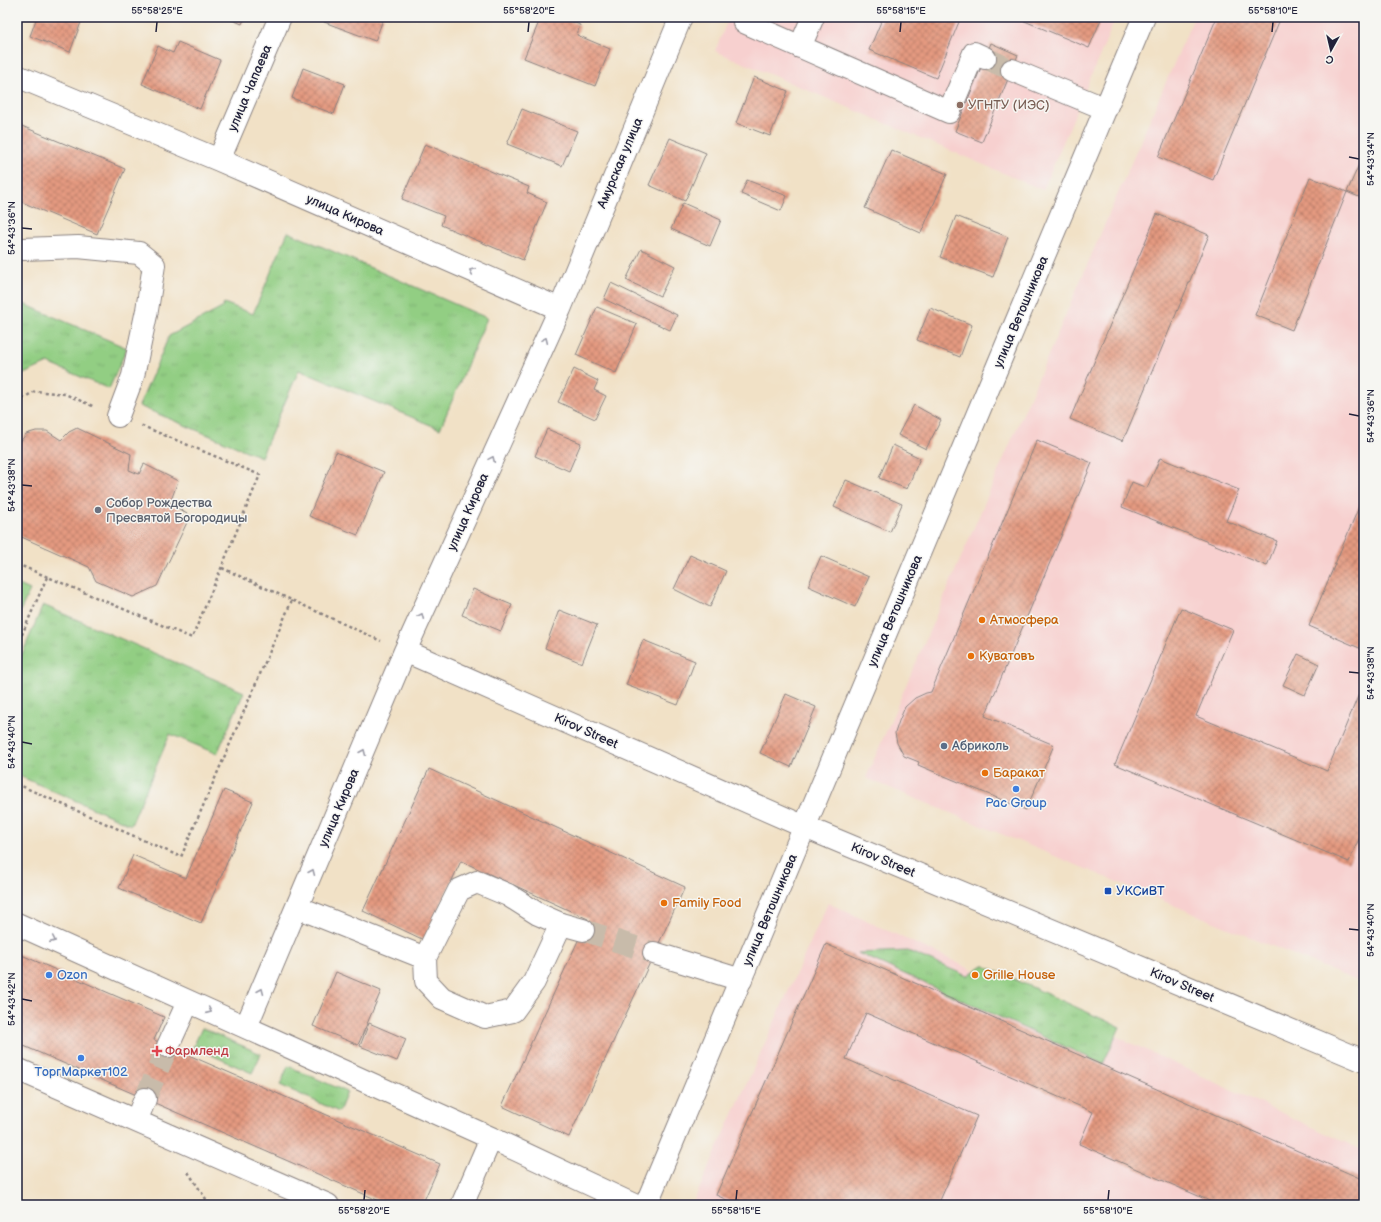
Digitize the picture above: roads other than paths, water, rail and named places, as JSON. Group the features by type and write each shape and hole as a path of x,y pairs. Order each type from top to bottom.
{"street":[{"name":"улица Чапаева","path":"219,160 280,17"},
{"name":"Амурская улица","path":"560,309 681,17"},
{"path":"800,47 813,17"},
{"name":"улица Ветошникова","path":"646,1205 1144,17"},
{"path":"744,22 949,112 974,53 985,58"},
{"path":"1012,70 1106,109"},
{"name":"улица Кирова","path":"17,76 219,160 560,309 405,651 246,1027"},
{"path":"23,249 78,247 139,253 154,265 147,310 133,376 118,416"},
{"name":"Kirov Street","path":"405,651 805,827 1364,1061"},
{"path":"561,924 534,982 513,1011 485,1017 442,998 426,981 425,958 459,890 477,882 508,895 538,914 561,924 583,930"},
{"path":"297,907 425,958"},
{"path":"17,924 491,1138 634,1205"},
{"path":"654,953 741,980"},
{"path":"168,1046 188,1002"},
{"path":"17,1069 328,1205"},
{"path":"136,1120 145,1099"},
{"path":"462,1205 491,1138"}],"tunnel":[{"path":"985,58 1012,70"},
{"path":"583,930 654,953"},
{"path":"145,1099 168,1046"}],"place":[{"name":"УГНТУ (ИЭС)","path":"960,105"},
{"name":"Собор Рождества Пресвятой Богородицы","path":"98,510"},
{"name":"Атмосфера","path":"982,620"},
{"name":"Куватовъ","path":"971,656"},
{"name":"Абриколь","path":"944,746"},
{"name":"Баракат","path":"985,773"},
{"name":"Pac Group","path":"1016,789"},
{"name":"УКСиВТ","path":"1108,891"},
{"name":"Family Food","path":"664,903"},
{"name":"Ozon","path":"49,975"},
{"name":"Grille House","path":"975,975"},
{"name":"Фармленд","path":"157,1051"},
{"name":"ТоргМаркет102","path":"81,1058"}]}
